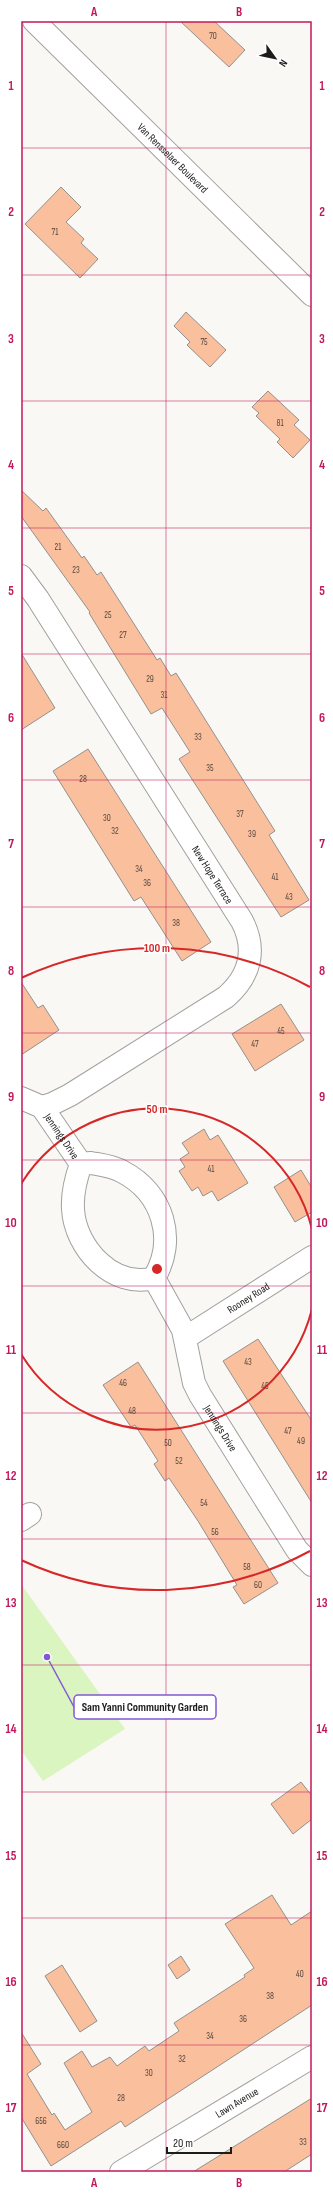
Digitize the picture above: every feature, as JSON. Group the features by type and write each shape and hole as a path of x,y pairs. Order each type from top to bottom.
{"street":[{"name":"Van Rensselaer Boulevard","path":"34,21 312,295"},
{"name":"New Hope Terrace","path":"21,576 38,599 242,921 250,938 251,948 245,976 226,996 70,1095 42,1107"},
{"name":"Jennings Drive","path":"21,1098 42,1107 81,1164 72,1198 73,1211 79,1235 85,1247 98,1262 116,1274 139,1280 154,1278"},
{"name":"Jennings Drive","path":"81,1164 97,1164 122,1171 133,1177 152,1197 162,1217 165,1229 166,1246 159,1269 154,1278"},
{"name":"Rooney Road","path":"185,1338 312,1258"},
{"name":"Jennings Drive","path":"154,1278 176,1316 185,1338 194,1384 200,1395 297,1550 312,1565"},
{"name":"Lawn Avenue","path":"121,2172 312,2056"}],"green space":[{"path":"21,1584 125,1729 43,1781 21,1750"}],"building":[{"path":"180,21 214,21 245,50 229,67"},
{"path":"61,187 81,207 66,222 84,239 81,243 98,259 80,278 25,224"},
{"path":"186,312 226,350 210,367 187,345 190,342 174,326"},
{"path":"268,391 299,420 294,425 310,440 293,458 277,442 280,439 256,416 259,413 252,407"},
{"path":"21,490 43,511 46,508 82,558 84,556 97,575 101,572 157,660 160,658 171,676 176,673 275,831 269,835 309,900 281,917 179,759 190,752 162,708 151,714 89,613 90,612 21,516"},
{"path":"21,653 55,708 21,730"},
{"path":"88,749 211,942 182,961 141,897 134,901 53,771"},
{"path":"21,982 38,1008 43,1005 59,1030 21,1055"},
{"path":"281,1004 304,1040 255,1071 232,1034"},
{"path":"204,1129 210,1140 218,1135 248,1183 218,1201 212,1191 203,1196 198,1187 192,1191 179,1171 185,1167 180,1159 189,1153 182,1143"},
{"path":"301,1170 312,1188 312,1212 295,1222 274,1187"},
{"path":"258,1339 312,1421 312,1503 223,1361"},
{"path":"138,1362 278,1583 244,1604 233,1587 237,1585 198,1521 169,1478 165,1481 154,1464 158,1461 135,1425 131,1427 103,1385"},
{"path":"301,1782 312,1796 312,1819 293,1834 271,1804"},
{"path":"272,1895 291,1925 312,1911 312,2005 125,2127 121,2121 51,2166 21,2117 21,2032 41,2064 27,2074 52,2115 54,2113 65,2130 92,2112 64,2063 82,2051 92,2067 110,2057 117,2066 145,2046 149,2051 179,2031 174,2023 245,1977 244,1975 254,1968 225,1924"},
{"path":"181,1956 190,1970 177,1979 168,1965"},
{"path":"62,1965 97,2021 80,2032 45,1976"},
{"path":"312,2098 312,2154 284,2172 193,2172"}],"place":[{"name":"Sam Yanni Community Garden","path":"47,1657"}]}
